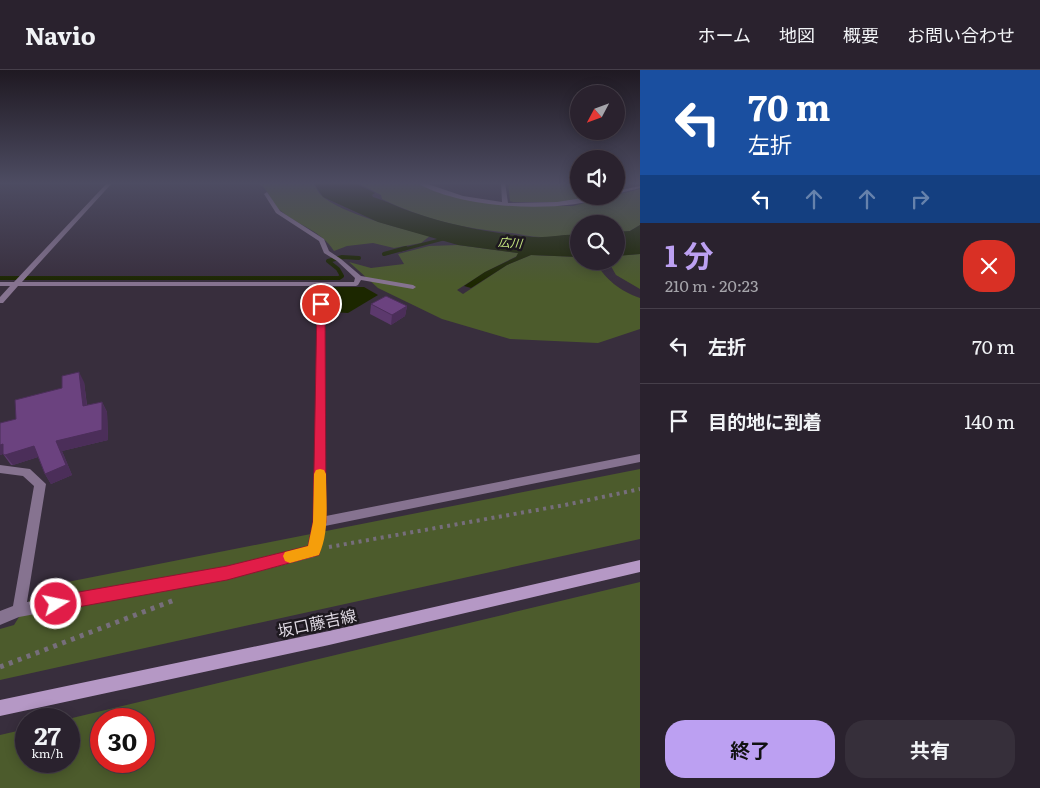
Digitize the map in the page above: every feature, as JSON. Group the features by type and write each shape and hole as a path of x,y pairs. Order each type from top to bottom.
{"main road":[{"name":"坂口藤吉線","path":"0,708 329,638 640,566"}],"street":[{"path":"0,301 80,216"},
{"path":"284,216 322,240 326,252 337,258 359,278 413,287"},
{"path":"0,284 356,284 359,278"},
{"path":"0,618 19,610 227,573 314,551 320,522 321,284"},
{"path":"320,522 640,458"},
{"path":"0,469 26,472 40,484 19,610"}],"path":[{"path":"314,551 366,539 565,505 640,489"},
{"path":"0,667 184,596"}],"shaded area":[{"path":"288,216 361,216 430,236 421,243 394,248 373,243 347,246 334,251 323,238"},
{"path":"424,216 570,216 570,235 533,237 477,229"},
{"path":"625,216 640,216 640,225 630,231 625,231"},
{"path":"458,245 518,253 519,255 485,272 457,290 463,294 507,265 531,255 570,257 570,270 601,270 614,284 625,292 640,298 640,329 598,343 510,339 442,319 378,288 349,262 371,268 404,264 398,254 429,246"},
{"path":"640,254 640,289 616,275 613,270 625,270 625,255"},
{"path":"640,469 640,539 0,680 0,629 14,625 37,588"},
{"path":"640,582 640,788 0,788 0,735 15,732 15,773 80,773 80,716 90,714 90,773 155,773 155,708 114,708"}],"water":[{"name":"広川","path":"364,216 422,216 472,228 502,233 533,237 570,235 570,257 531,255 507,265 471,288 464,286 485,272 516,257 518,253 458,245 378,222"},
{"path":"640,225 640,254 625,255 625,231 630,231"},
{"path":"330,287 364,287 378,295 348,313 330,312"}],"building":[{"path":"386,296 407,306 392,315 371,304"},
{"path":"79,372 83,406 102,402 102,430 56,441 66,465 45,474 34,446 3,454 3,444 0,445 0,423 16,419 15,400 62,388 62,376"}],"waterway":[{"path":"401,250 447,238"},
{"path":"384,254 406,248"},
{"path":"0,278 339,278 342,276 338,269 328,261 342,257 359,258"}],"slow traffic":[{"path":"290,556 314,551 320,522 320,474"}],"route":[{"path":"56,604 227,573 314,551 320,522 321,304"}]}
